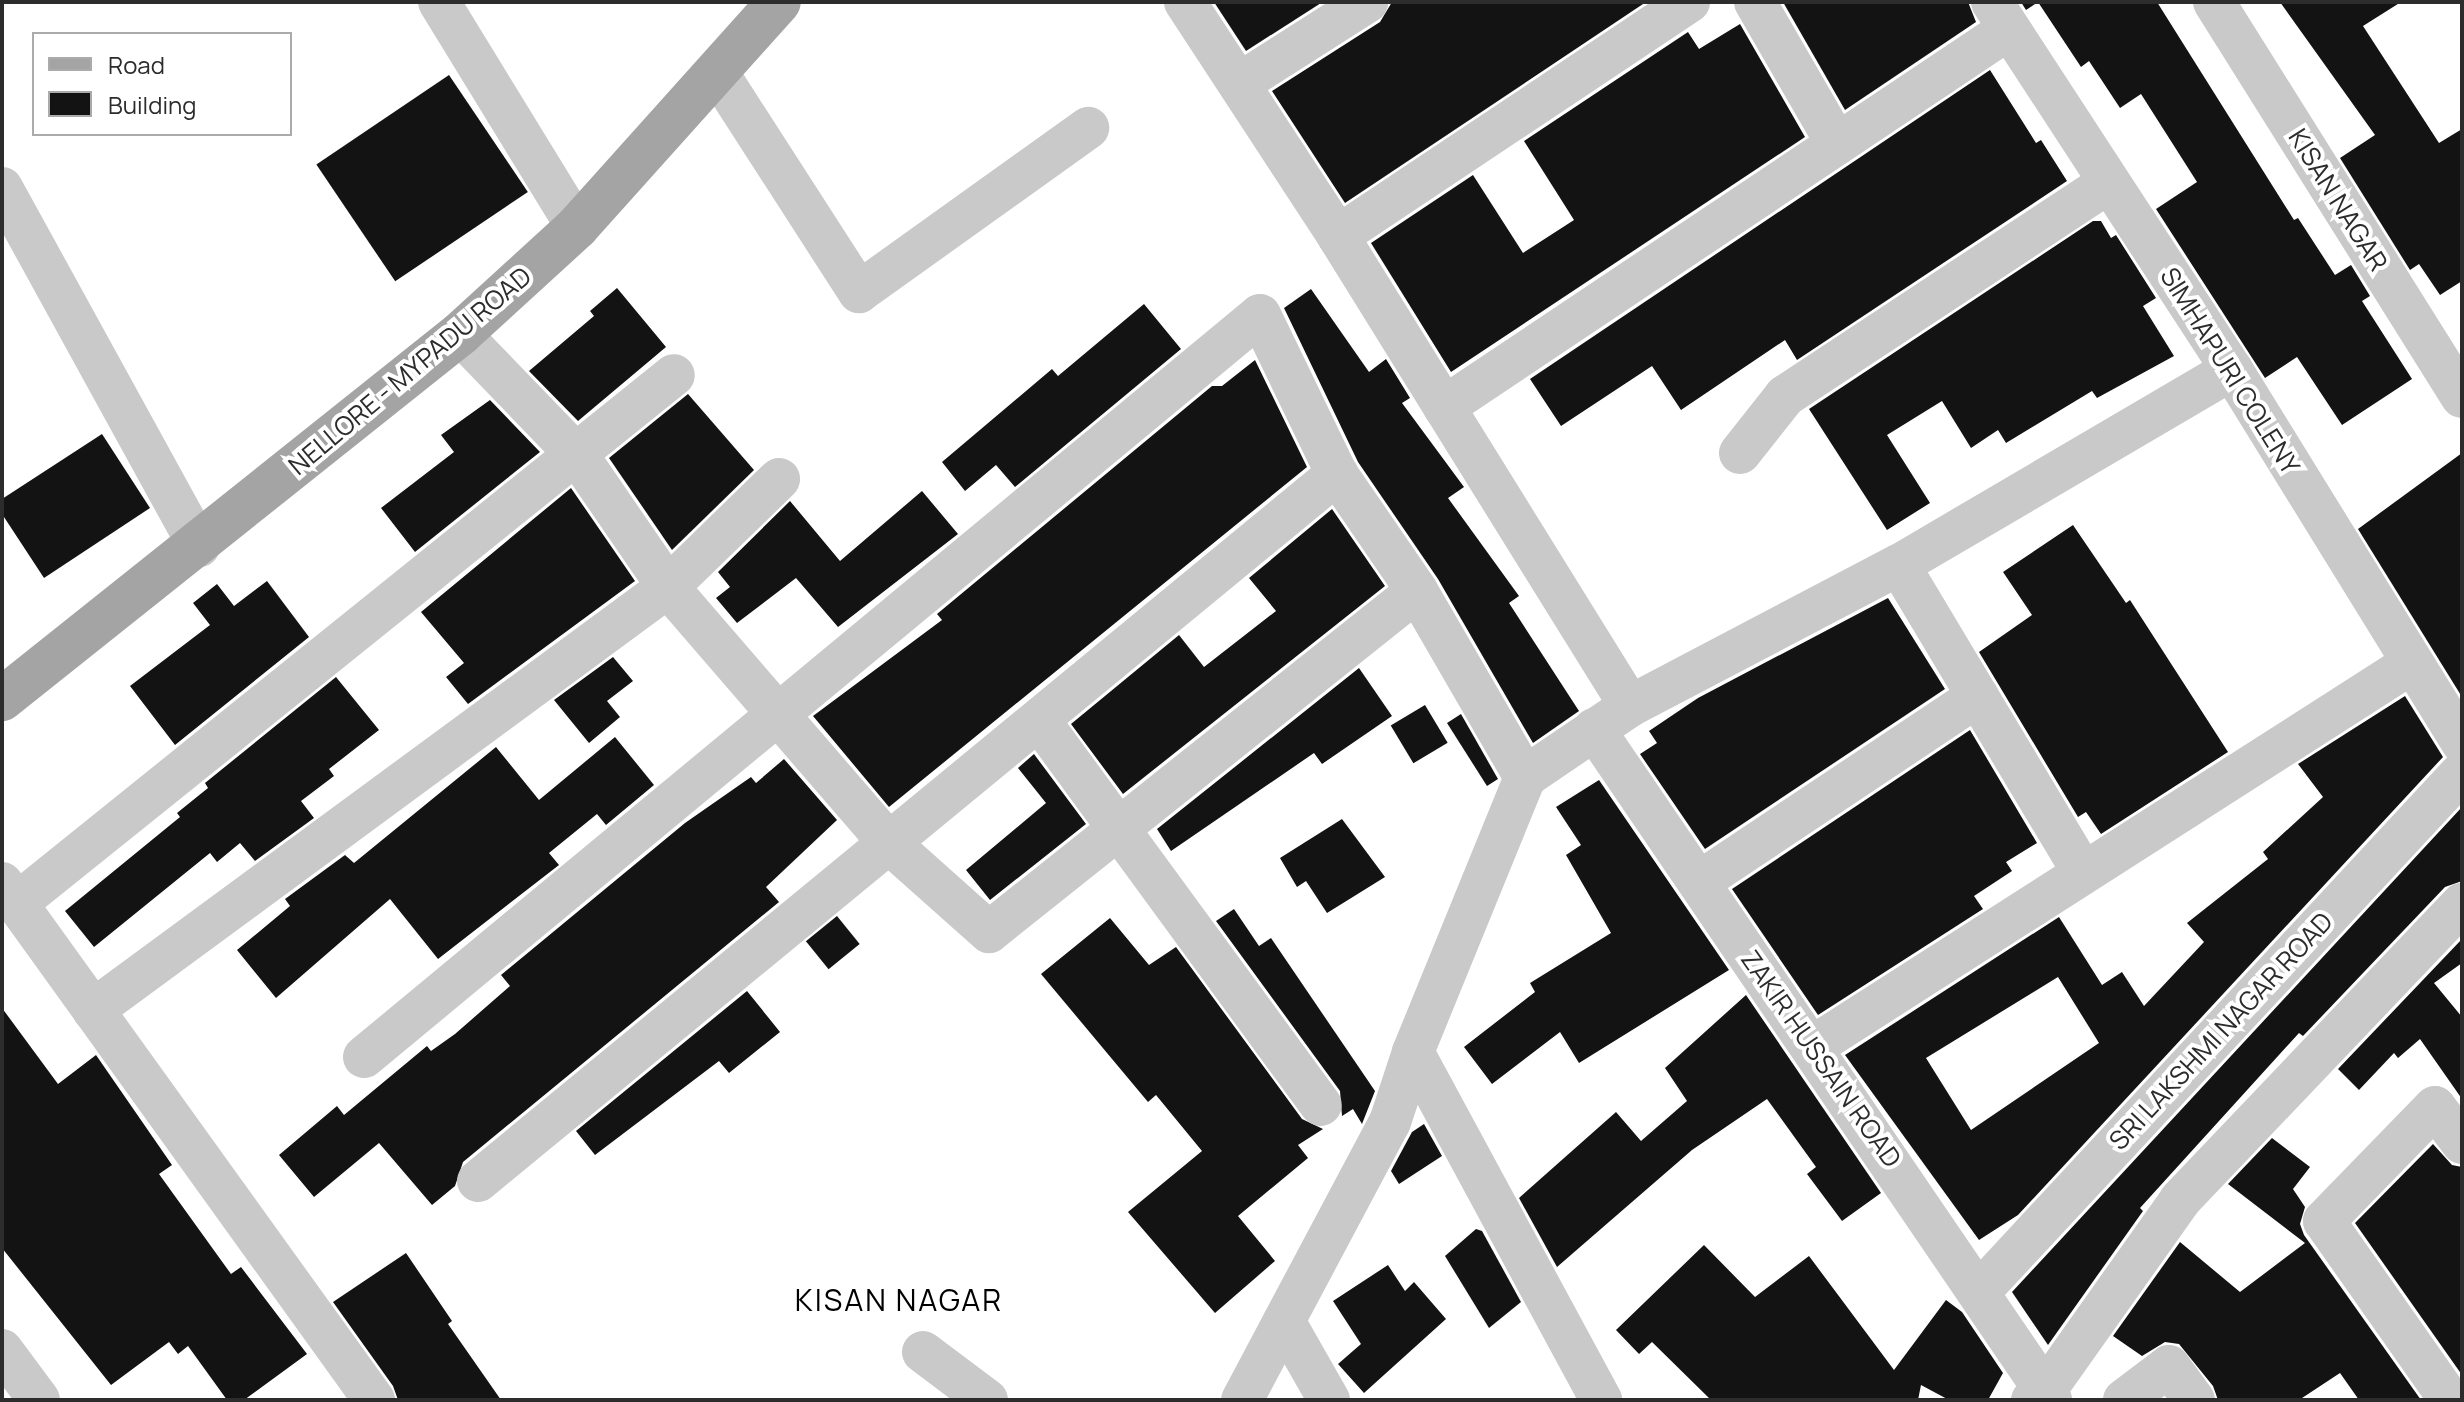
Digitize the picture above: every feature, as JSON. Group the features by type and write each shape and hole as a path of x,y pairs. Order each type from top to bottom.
{"main road":[{"name":"NELLORE - MYPADU ROAD","path":"2,699 199,547 460,334 577,227 779,2"}],"street":[{"path":"439,2 577,227"},
{"path":"1185,2 1338,236 1630,706"},
{"path":"1240,83 1367,2"},
{"path":"1338,236 1689,2"},
{"path":"1755,2 1837,144"},
{"name":"KISAN NAGAR","path":"2214,2 2462,397"},
{"path":"1444,407 1837,144 2001,15"},
{"name":"SIMHAPURI COLENY","path":"2001,15 2232,370 2412,663 2461,769"},
{"path":"717,72 859,292 1088,128"},
{"path":"1740,453 1785,396 2109,182"},
{"path":"2,188 199,547"},
{"path":"364,1057 1260,315 1337,474 1417,591 1525,777"},
{"path":"460,334 578,456 668,587 889,843 989,932 1417,591"},
{"path":"1242,1400 1390,1122 1413,1052 1525,777 1630,706 1899,565 2232,370"},
{"path":"374,1400 9,893 578,456 674,375"},
{"path":"478,1181 1337,474"},
{"path":"93,1010 668,587 779,479"},
{"path":"1899,565 2083,872"},
{"path":"1812,1047 2412,663"},
{"path":"1699,882 1978,696"},
{"path":"1039,720 1321,1105"},
{"name":"ZAKIR HUSSAIN ROAD","path":"1594,729 1981,1290 2043,1397"},
{"name":"SRI LAKSHMI NAGAR ROAD","path":"1981,1290 2461,769"},
{"path":"2043,1397 2180,1200 2462,904"},
{"path":"1413,1052 1601,1400"},
{"path":"2450,1400 2324,1221 2435,1107 2462,1143"},
{"path":"1284,1321 1329,1400"},
{"path":"2,1350 39,1400"},
{"path":"923,1352 987,1400"},
{"path":"2124,1400 2169,1366 2194,1400"}],"building":[{"path":"1214,2 1321,2 1321,3 1246,51"},
{"path":"1392,2 1646,2 1345,203 1272,91 1380,22"},
{"path":"1783,2 1968,2 1976,22 1845,110"},
{"path":"2021,2 2038,2 2026,10"},
{"path":"2038,2 2157,2 2294,220 2298,218 2335,275 2351,265 2370,296 2362,301 2412,379 2342,425 2297,357 2265,378 2156,209 2197,182 2141,94 2120,108 2089,61 2081,67"},
{"path":"2280,2 2401,2 2363,26 2439,143 2462,129 2462,281 2440,295 2419,264 2410,270 2340,158 2375,135"},
{"path":"1740,24 1805,137 1451,372 1371,243 1473,175 1523,253 1574,220 1524,141 1688,32 1699,49"},
{"path":"1990,70 2036,143 2041,140 2067,181 1797,360 1785,340 1681,410 1652,366 1561,426 1530,379"},
{"path":"449,75 528,192 395,281 316,164"},
{"path":"2093,221 2101,221 2111,238 2116,235 2156,298 2143,306 2174,356 2097,398 2092,391 2006,443 1998,430 1971,448 1942,401 1887,435 1930,503 1887,530 1809,409"},
{"path":"617,288 666,347 578,421 529,371 594,316 590,311"},
{"path":"1311,289 1369,372 1386,359 1410,398 1402,403 1464,487 1448,498 1519,596 1509,603 1579,711 1533,743 1438,579 1358,462 1284,308"},
{"path":"1144,304 1181,349 1015,487 996,465 965,491 942,462 1052,369 1058,376"},
{"path":"1255,360 1307,467 889,807 813,716 942,620 937,614 1212,386 1222,386"},
{"path":"688,394 754,470 672,550 609,458"},
{"path":"490,400 540,452 415,552 381,508 454,452 441,435"},
{"path":"102,434 150,508 44,578 2,514 2,499"},
{"path":"2462,453 2462,697 2358,529"},
{"path":"571,488 635,581 468,704 446,677 464,663 421,612"},
{"path":"922,491 958,534 838,627 796,578 737,623 716,598 730,587 718,572 790,501 840,561"},
{"path":"1332,509 1385,586 1123,794 1071,724 1179,635 1204,667 1276,611 1249,578"},
{"path":"2073,525 2126,603 2130,600 2228,752 2101,834 2086,812 2078,817 1979,652 2032,615 2003,572"},
{"path":"267,581 309,637 175,745 130,686 210,625 193,603 217,584 234,606"},
{"path":"1888,598 1945,689 1705,849 1640,754 1657,743 1649,731 1698,698"},
{"path":"613,657 633,681 607,701 620,717 589,743 554,700"},
{"path":"1359,668 1392,716 1322,764 1314,753 1171,851 1157,829"},
{"path":"336,677 379,730 329,769 334,776 301,801 314,818 255,861 240,843 217,862 210,853 94,947 65,911 180,817 177,813 208,788 205,783"},
{"path":"2405,696 2443,757 2018,1215 1979,1240 1845,1055 2059,917 2102,985 2122,972 2144,1006 2204,942 2187,923 2268,859 2263,852 2323,797 2298,764","holes":["2058,977 2099,1043 1971,1130 1926,1058"]},
{"path":"1425,705 1448,743 1413,763 1391,726"},
{"path":"1461,714 1498,779 1487,786 1447,723"},
{"path":"1970,730 2037,843 2006,862 2012,871 1974,896 1983,909 1818,1015 1732,889"},
{"path":"615,737 654,785 606,825 597,814 549,853 559,865 438,959 390,899 276,998 237,950 290,906 285,899 345,855 354,863 496,747 539,800"},
{"path":"1034,754 1086,824 990,900 966,870 1046,803 1018,768"},
{"path":"784,759 837,820 766,887 779,902 463,1162 455,1186 432,1205 379,1143 314,1197 279,1155 337,1106 344,1115 427,1046 431,1051 455,1034 510,986 501,975 685,823 751,777 756,783"},
{"path":"1599,780 1729,970 1579,1063 1560,1032 1492,1084 1464,1047 1535,992 1530,983 1611,933 1566,855 1581,845 1556,807"},
{"path":"2462,807 2462,881 2445,887 2303,1036 2299,1033 2140,1208 2143,1211 2048,1345 2012,1292"},
{"path":"1342,819 1385,877 1327,913 1306,881 1297,887 1280,858"},
{"path":"1234,909 1259,946 1271,938 1375,1091 1362,1124 1353,1109 1342,1116 1340,1091 1216,921"},
{"path":"837,916 860,944 829,969 806,941"},
{"path":"1110,918 1149,965 1176,947 1302,1119 1323,1129 1298,1145 1308,1158 1238,1216 1275,1261 1215,1313 1128,1212 1202,1151 1156,1095 1148,1102 1041,974"},
{"path":"2462,939 2462,963 2434,983 2462,1017 2462,1099 2420,1039 2398,1058 2394,1053 2359,1090 2338,1069"},
{"path":"747,991 780,1032 729,1073 719,1061 595,1155 576,1131"},
{"path":"1746,995 1881,1193 1842,1221 1807,1174 1816,1167 1767,1099 1692,1150 1557,1267 1519,1198 1616,1112 1641,1141 1687,1101 1665,1068"},
{"path":"2,1008 58,1084 96,1055 172,1165 159,1174 231,1274 241,1267 307,1354 244,1400 227,1400 188,1346 178,1354 169,1342 111,1385 2,1248"},
{"path":"1424,1124 1442,1156 1399,1184 1391,1171 1412,1132"},
{"path":"2272,1138 2310,1167 2293,1189 2305,1207 2300,1224 2304,1235 2421,1400 2359,1400 2340,1373 2299,1400 2218,1400 2213,1386 2179,1344 2165,1342 2142,1356 2113,1336 2180,1242 2240,1292 2305,1243 2228,1184"},
{"path":"2433,1144 2452,1165 2462,1167 2462,1375 2355,1223"},
{"path":"1476,1229 1482,1231 1521,1302 1489,1328 1445,1256"},
{"path":"1704,1245 1755,1297 1809,1256 1894,1370 1946,1300 1962,1312 2003,1373 1988,1400 1949,1400 1921,1385 1918,1400 1711,1400 1652,1342 1639,1354 1616,1330"},
{"path":"406,1253 452,1321 448,1324 501,1400 398,1400 393,1386 333,1302"},
{"path":"1388,1265 1405,1291 1414,1282 1446,1319 1364,1393 1338,1364 1361,1344 1333,1301"}],"district":[{"name":"KISAN NAGAR","path":"899,1300"}]}
